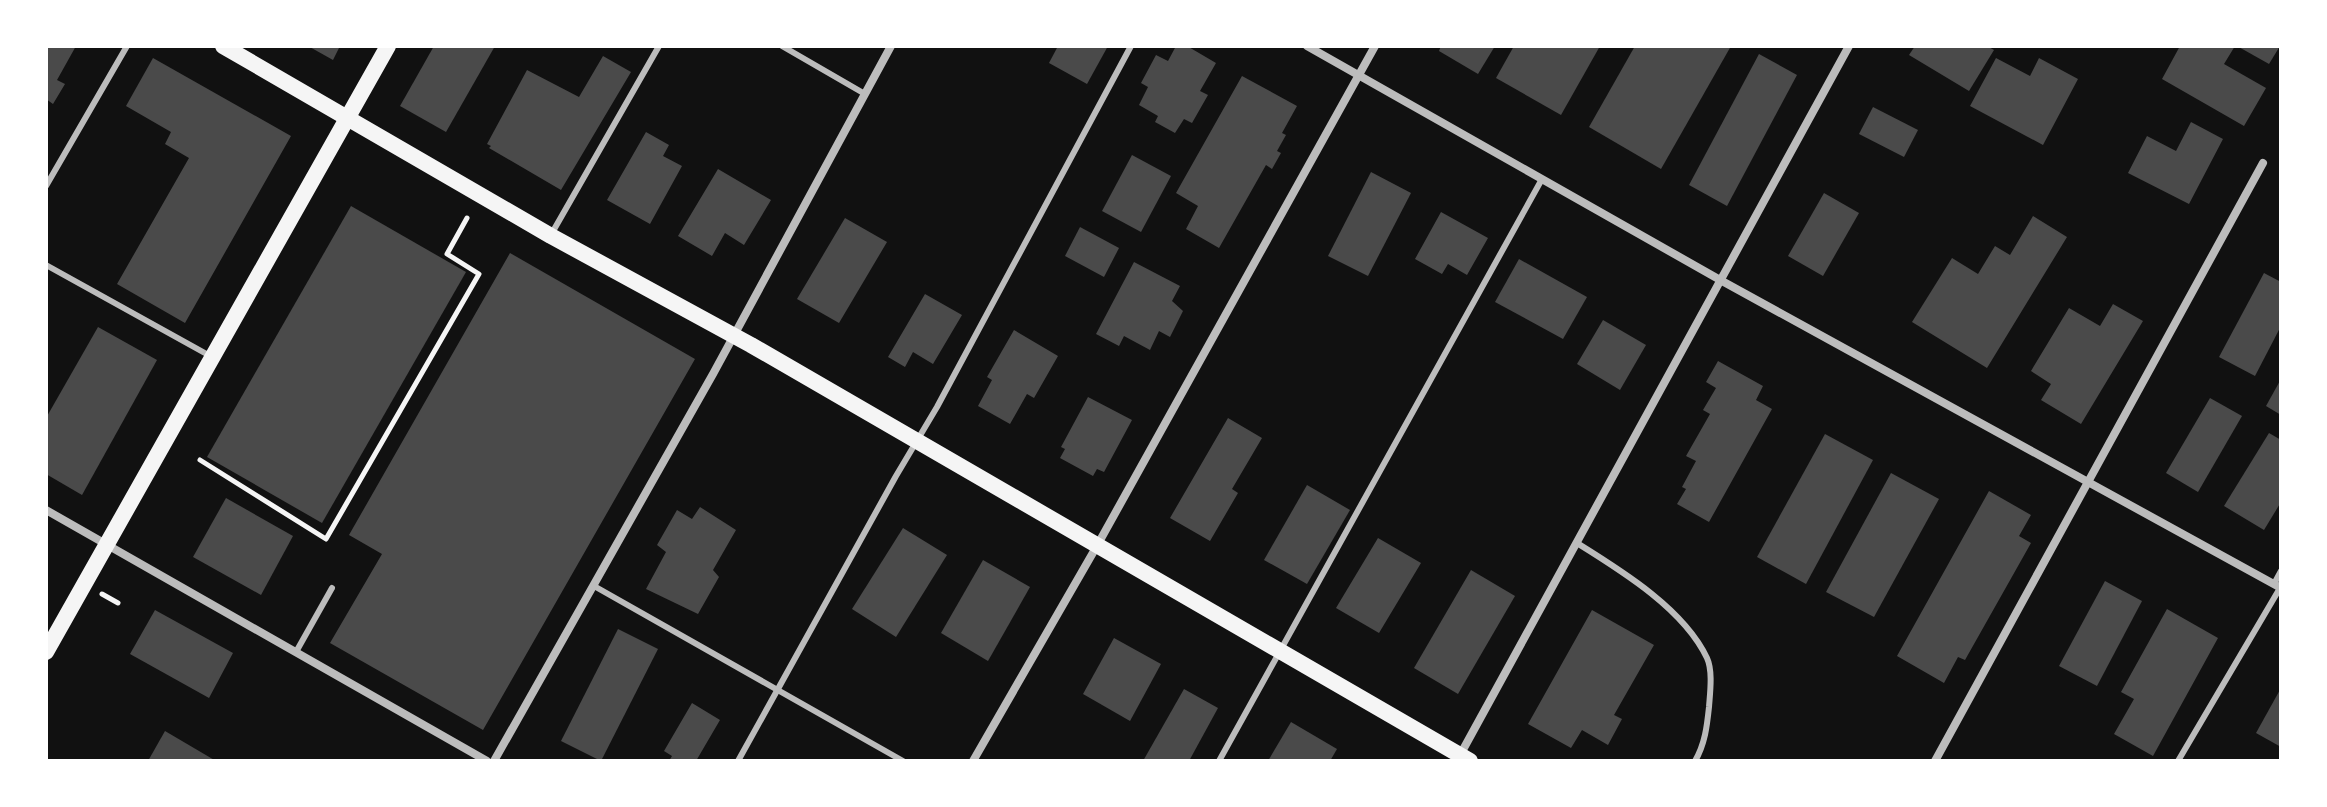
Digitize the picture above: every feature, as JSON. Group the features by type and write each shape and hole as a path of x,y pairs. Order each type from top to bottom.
{"main road":[{"path":"223,46 551,236 733,335 1098,544 1462,759"},
{"path":"46,652 388,46"}],"street":[{"path":"494,761 594,586 891,46"},
{"path":"1307,46 1722,281 2278,587"},
{"path":"973,761 1098,544 1375,46"},
{"path":"1462,759 1849,46"},
{"path":"1935,761 2263,163"},
{"path":"46,510 487,761"}],"lane":[{"path":"46,186 127,46"},
{"path":"551,236 659,46"},
{"path":"782,46 865,94"},
{"path":"738,761 917,441 1131,46"},
{"path":"1219,761 1542,179"},
{"path":"46,265 212,357"},
{"path":"1577,543 1637,583 1686,627 1709,660 1708,725 1702,750 1695,761"},
{"path":"2178,761 2278,587 2281,571"},
{"path":"594,586 903,761"},
{"path":"296,652 332,588"}],"path":[{"path":"200,460 326,539 479,274 447,254 467,218"}],"building":[{"path":"46,46 76,46 57,80 65,84 53,104 46,99"},
{"path":"308,46 340,46 333,60"},
{"path":"434,46 495,46 446,132 400,106"},
{"path":"1058,46 1108,46 1087,84 1049,63"},
{"path":"1176,46 1187,46 1216,63 1200,91 1208,95 1192,123 1184,119 1175,133 1155,122 1158,116 1139,105 1148,87 1141,83 1156,55 1168,61"},
{"path":"1441,46 1495,46 1478,74 1439,51"},
{"path":"1514,46 1600,46 1561,115 1496,78"},
{"path":"1635,46 1731,46 1661,169 1589,127"},
{"path":"1915,46 1987,46 1994,50 1969,91 1909,55"},
{"path":"2180,46 2235,46 2224,64 2266,88 2244,126 2162,79"},
{"path":"2237,46 2280,46 2269,64"},
{"path":"1759,54 1797,75 1727,206 1689,185"},
{"path":"603,56 631,72 561,190 489,148 491,146 487,144 527,70 579,97"},
{"path":"153,58 291,136 185,323 117,284 189,158 165,144 171,132 126,106"},
{"path":"1996,58 2030,76 2039,58 2078,79 2043,145 1970,106"},
{"path":"1242,76 1297,106 1282,133 1286,135 1277,151 1281,153 1272,169 1266,165 1219,248 1186,229 1198,206 1176,193"},
{"path":"1873,107 1918,130 1904,157 1859,134"},
{"path":"2191,122 2223,139 2189,204 2128,173 2147,136 2176,151"},
{"path":"646,132 669,145 663,156 682,166 650,224 607,200"},
{"path":"1132,155 1171,176 1141,232 1102,211"},
{"path":"718,169 771,200 744,245 725,233 712,256 678,236"},
{"path":"1371,172 1411,193 1368,276 1328,256"},
{"path":"1824,193 1859,213 1823,276 1788,256"},
{"path":"351,206 466,272 322,523 207,457"},
{"path":"1441,212 1488,238 1467,275 1448,264 1442,274 1415,259"},
{"path":"2033,216 2067,237 1987,368 1912,322 1952,258 1978,274 1995,246 2010,255"},
{"path":"845,218 887,242 839,323 797,299"},
{"path":"1080,227 1119,248 1104,277 1065,256"},
{"path":"510,253 695,359 483,730 330,643 382,554 349,535"},
{"path":"1519,259 1587,297 1563,339 1495,302"},
{"path":"1134,262 1180,286 1172,301 1183,311 1170,337 1159,331 1150,350 1124,336 1119,346 1096,334"},
{"path":"2264,273 2281,282 2281,326 2255,376 2219,357"},
{"path":"925,294 962,315 933,364 913,352 905,367 888,357"},
{"path":"2113,304 2143,321 2081,424 2041,400 2051,384 2031,371 2069,308 2100,326"},
{"path":"1603,320 1646,345 1620,390 1577,364"},
{"path":"98,327 157,360 82,495 46,474 46,418"},
{"path":"1014,330 1058,356 1034,398 1027,394 1010,424 978,406 992,380 987,377"},
{"path":"1718,361 1763,386 1756,400 1772,409 1709,522 1677,504 1696,461 1686,456 1710,414 1703,410 1716,388 1706,382"},
{"path":"2281,379 2281,415 2266,406"},
{"path":"1088,397 1132,420 1104,472 1097,469 1093,476 1060,458 1065,449 1061,447"},
{"path":"2210,398 2242,416 2198,492 2166,473"},
{"path":"1228,418 1262,438 1232,489 1238,493 1210,541 1170,518"},
{"path":"2269,433 2281,440 2281,502 2264,530 2224,506"},
{"path":"1825,434 1873,460 1806,584 1757,557"},
{"path":"1891,473 1939,499 1874,617 1826,592"},
{"path":"1307,485 1350,510 1307,584 1264,560"},
{"path":"1989,491 2031,515 2019,536 2031,543 1965,660 1958,657 1944,683 1897,656"},
{"path":"226,498 293,536 261,595 193,557"},
{"path":"700,507 736,530 713,570 719,577 698,614 646,589 666,552 657,545 677,510 692,519"},
{"path":"903,528 947,555 896,637 852,609"},
{"path":"1378,538 1421,563 1379,633 1336,608"},
{"path":"983,560 1030,587 988,661 941,633"},
{"path":"1471,570 1515,596 1458,694 1414,668"},
{"path":"2105,581 2142,601 2097,686 2059,666"},
{"path":"2167,609 2218,638 2153,756 2114,734 2134,699 2121,692"},
{"path":"155,610 233,653 209,698 130,654"},
{"path":"1592,610 1654,645 1614,715 1622,719 1608,745 1582,730 1571,748 1528,724"},
{"path":"618,629 658,649 601,761 561,741"},
{"path":"1114,638 1161,664 1130,721 1083,694"},
{"path":"2281,688 2281,747 2256,733"},
{"path":"1184,689 1218,708 1189,761 1143,761"},
{"path":"692,703 720,720 696,761 669,761 672,756 664,751"},
{"path":"1291,722 1337,749 1330,761 1268,761"},
{"path":"165,731 216,761 148,761"}]}
